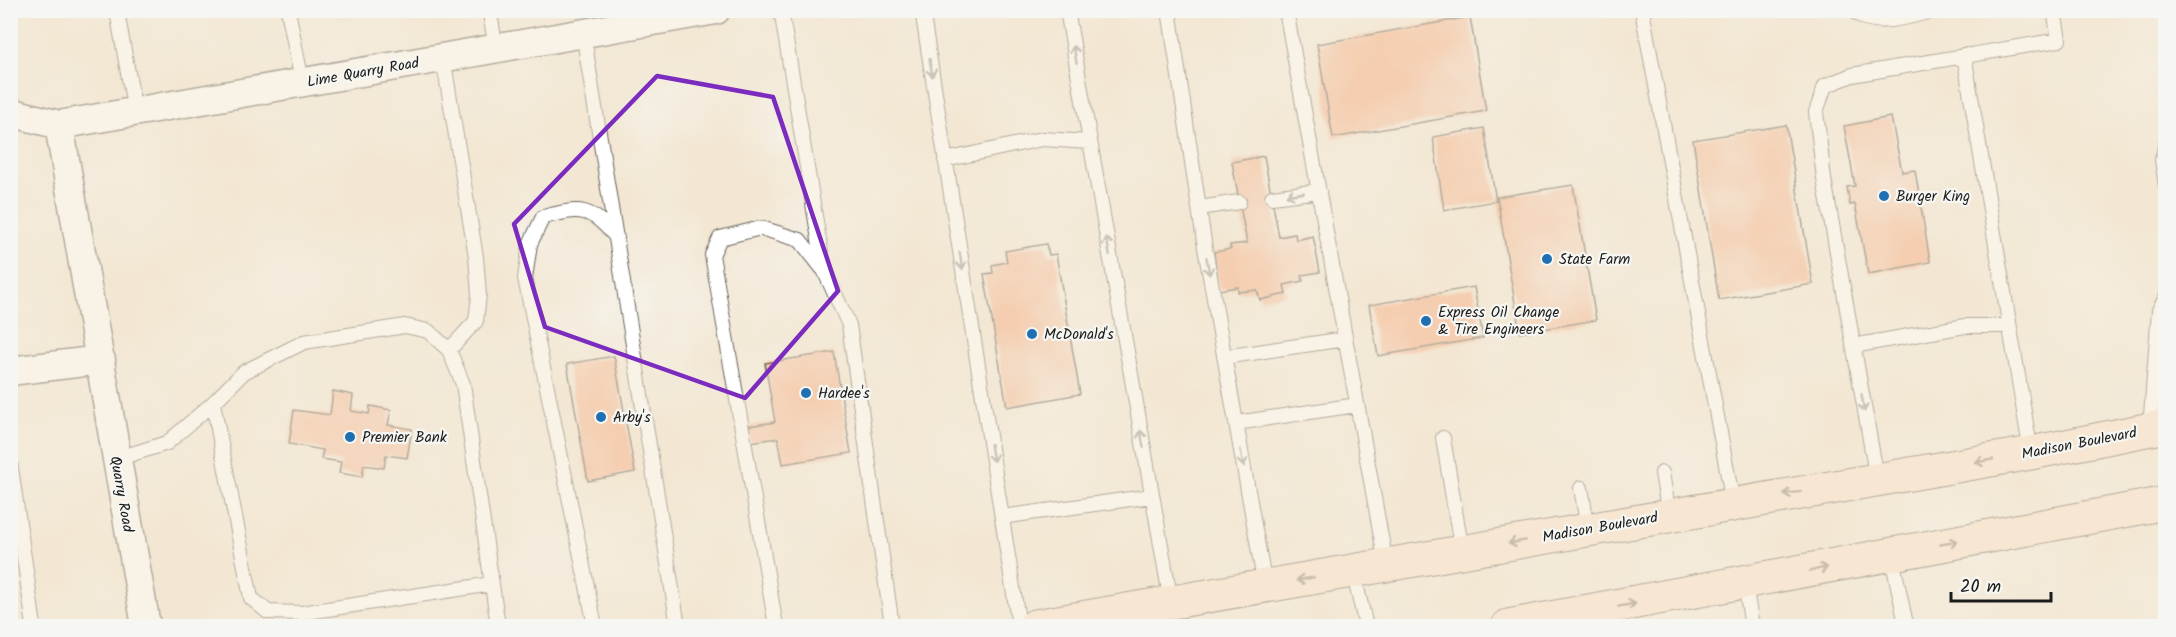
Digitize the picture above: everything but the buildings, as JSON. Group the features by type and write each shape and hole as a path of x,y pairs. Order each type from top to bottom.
{"main road":[{"name":"Madison Boulevard","path":"1035,627 1669,514 2031,453 2158,428"},
{"path":"1508,627 1745,584 1891,553 2165,508"}],"street":[{"name":"Lime Quarry Road","path":"10,112 59,125 716,10"},
{"name":"Quarry Road","path":"59,125 146,627"},
{"path":"10,371 101,360"}],"lane":[{"path":"120,10 118,17 135,112"},
{"path":"288,10 302,82"},
{"path":"781,10 824,270"},
{"path":"922,10 1019,627"},
{"path":"1067,10 1171,602"},
{"path":"1169,10 1199,208 1264,586"},
{"path":"1286,10 1386,564"},
{"path":"1642,10 1733,503"},
{"path":"1853,10 1861,19 1875,21 1937,10"},
{"path":"1877,479 1824,179 1816,112 1825,86 1852,75 2059,40 2054,10"},
{"path":"490,14 496,48"},
{"path":"584,32 678,627"},
{"path":"1964,55 2031,453"},
{"path":"443,57 476,257 479,295 476,321 449,350"},
{"path":"945,160 1042,139 1090,142"},
{"path":"2166,143 2162,160 2166,186"},
{"path":"1272,197 1319,191"},
{"path":"1199,208 1239,202"},
{"path":"595,627 525,278 530,244 543,217 573,209 599,217 617,238"},
{"path":"776,627 712,255 720,238 761,228 800,240 824,270 849,324 892,627"},
{"path":"2158,428 2159,310 2166,297"},
{"path":"116,459 167,443 244,372 304,342 405,326 428,332 449,350 463,384 498,627"},
{"path":"1853,346 1965,326 2009,326"},
{"path":"1224,357 1345,339"},
{"path":"213,403 251,598 268,612 302,613 492,584"},
{"path":"1236,423 1357,405"},
{"path":"1443,438 1462,552"},
{"path":"10,461 34,627"},
{"path":"1662,473 1669,514"},
{"path":"1581,488 1588,529"},
{"path":"1002,517 1152,496"},
{"path":"1891,553 1906,624"},
{"path":"1353,571 1366,627"},
{"path":"1745,584 1752,627"}],"highlighted area":[{"path":"657,76 773,97 838,291 745,398 545,327 514,224"}],"place":[{"name":"Burger King","path":"1884,196"},
{"name":"State Farm","path":"1547,259"},
{"name":"Express Oil Change & Tire Engineers","path":"1426,321"},
{"name":"McDonald's","path":"1032,334"},
{"name":"Hardee's","path":"806,393"},
{"name":"Arby's","path":"601,417"},
{"name":"Premier Bank","path":"350,437"}]}
